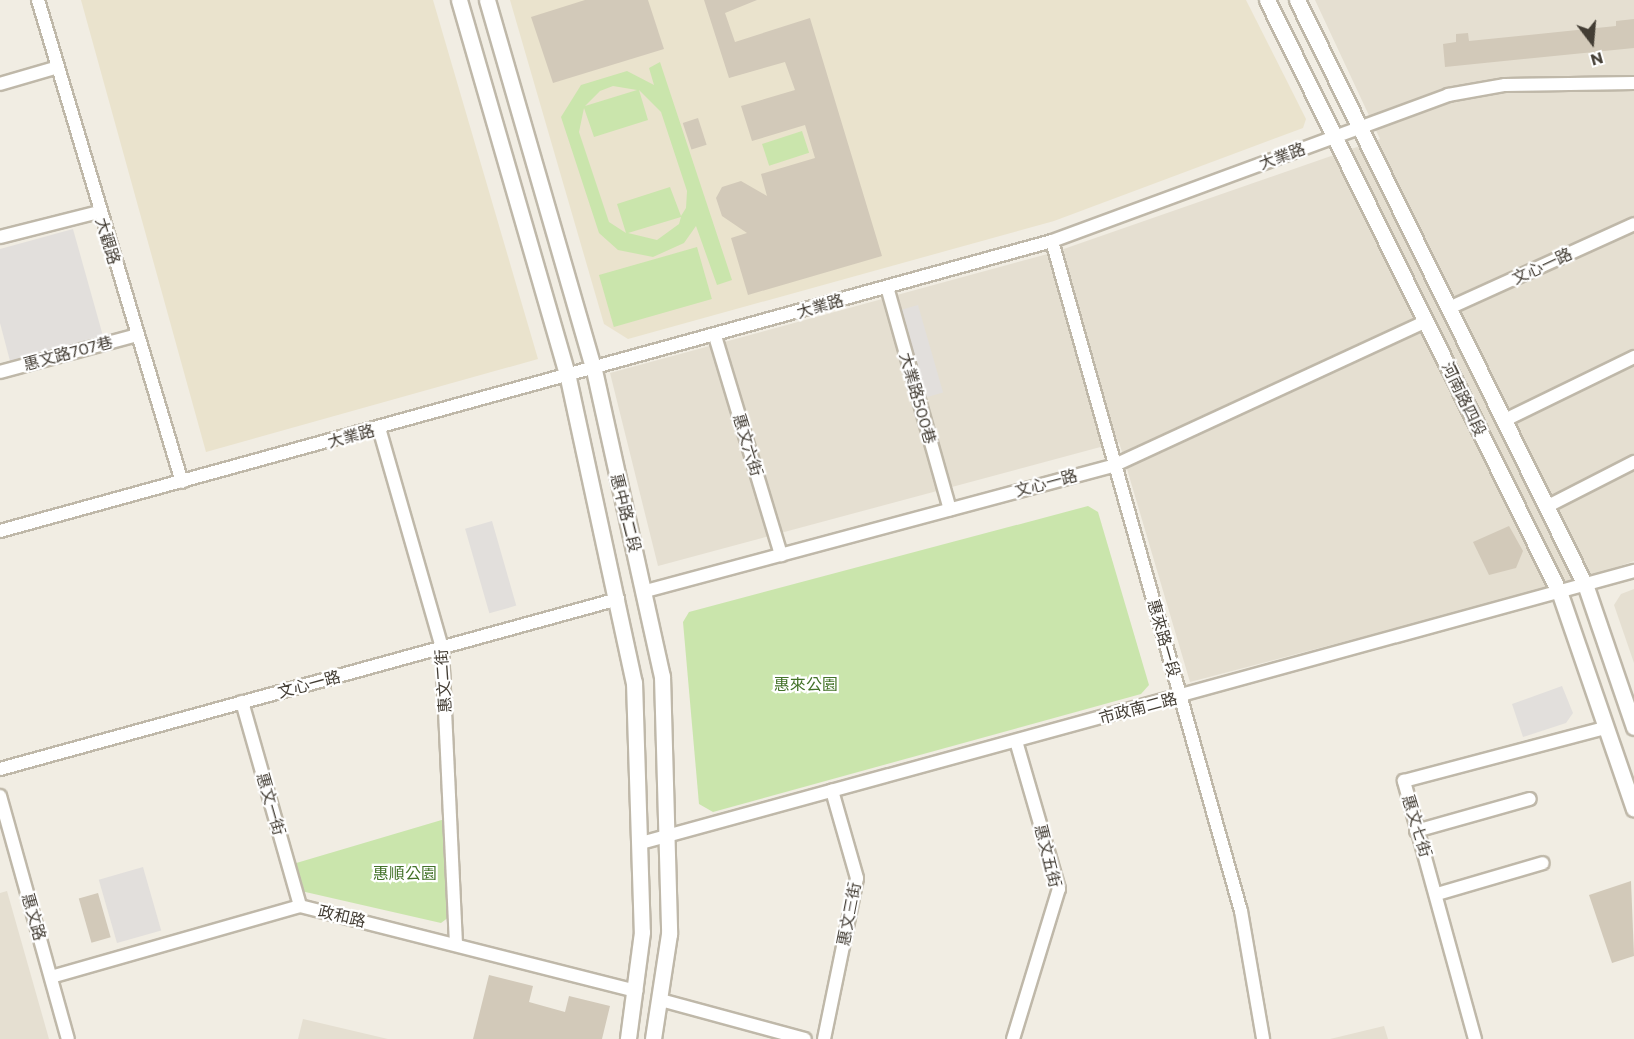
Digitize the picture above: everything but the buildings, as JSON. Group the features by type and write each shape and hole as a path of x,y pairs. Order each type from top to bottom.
{"street":[{"name":"大觀路","path":"38,0 99,212 182,482"},
{"name":"惠中路二段","path":"459,0 568,378 618,599 634,681 641,843 642,932 628,1039"},
{"name":"惠中路二段","path":"488,0 594,370 646,591 662,676 669,934 661,1000 653,1039"},
{"name":"河南路四段","path":"1267,0 1560,594 1634,809"},
{"name":"河南路四段","path":"1297,0 1586,587 1634,727"},
{"path":"0,84 58,67"},
{"name":"大業路","path":"0,531 568,378 1052,241 1448,95 1505,85 1634,82"},
{"path":"0,237 99,212"},
{"name":"文心一路","path":"1449,308 1633,228"},
{"name":"惠來路一段","path":"1052,241 1241,911 1263,1039"},
{"name":"大業路500巷","path":"887,287 950,509"},
{"name":"文心一路","path":"646,591 1115,465 1426,321"},
{"name":"惠文路707巷","path":"0,372 137,335"},
{"name":"惠文六街","path":"715,336 781,555"},
{"path":"1505,420 1634,357"},
{"name":"惠文二街","path":"379,428 442,647 456,943"},
{"path":"1548,506 1634,462"},
{"name":"市政南二路","path":"641,843 1586,587 1634,571"},
{"name":"文心一路","path":"0,769 618,599"},
{"name":"惠文一街","path":"242,702 300,906"},
{"name":"惠文七街","path":"1475,1039 1437,894 1404,781 1605,728"},
{"name":"惠文五街","path":"1013,1039 1059,889 1016,741"},
{"name":"惠文三街","path":"824,1039 857,878 832,791"},
{"name":"惠文路","path":"0,796 68,1039"},
{"path":"1417,831 1530,799"},
{"path":"1437,894 1543,863"},
{"name":"政和路","path":"51,976 300,906 456,943 636,991"},
{"path":"661,1000 805,1039"}],"shaded area":[{"path":"81,0 433,0 538,359 206,452"},
{"path":"510,0 1246,0 1306,119 1303,128 1054,221 628,339 604,324"},
{"path":"1315,0 1634,0 1634,561 1580,580 1190,682 1119,442 658,566 610,373 1055,252 1380,139"},
{"path":"73,229 103,336 10,361 0,323 0,249"},
{"path":"918,305 943,392 915,400 890,313"},
{"path":"492,521 516,606 489,613 465,529"},
{"path":"1634,589 1634,663 1614,605 1621,594"},
{"path":"1562,686 1573,713 1566,723 1523,737 1512,704"},
{"path":"143,867 161,930 117,943 99,880"},
{"path":"7,891 49,1039 0,1039 0,893"},
{"path":"303,1019 388,1039 298,1039"},
{"path":"1384,1026 1388,1039 1330,1039"}],"green space":[{"path":"660,62 732,280 717,285 696,226 684,243 653,257 618,250 599,233 561,117 581,85 627,71 654,85 649,68","holes":["613,86 637,90 585,106 600,91","639,90 661,112 687,191 686,208 681,216 670,187 617,204 626,233 609,222 579,132 584,108 594,137 648,120","681,217 679,224 657,240 628,233"]},
{"path":"802,131 809,153 769,166 762,144"},
{"path":"697,247 712,299 614,327 599,275"},
{"name":"惠來公園","path":"1088,506 1098,512 1149,685 1141,694 713,812 699,804 683,622 689,612"},
{"name":"惠順公園","path":"445,819 449,917 441,923 301,891 293,864"}]}
